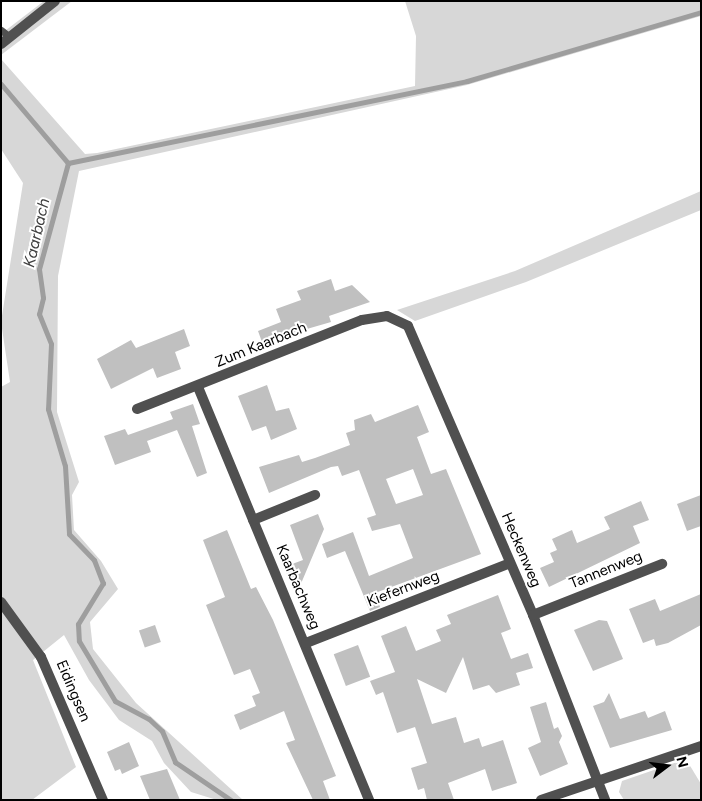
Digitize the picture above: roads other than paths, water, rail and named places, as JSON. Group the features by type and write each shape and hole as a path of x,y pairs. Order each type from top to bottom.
{"street":[{"path":"4,37 55,1"},
{"name":"Zum Kaarbach","path":"137,409 198,387 362,320 398,318"},
{"name":"Heckenweg","path":"398,318 415,336 430,368 533,615 606,800"},
{"name":"Kaarbachweg","path":"198,387 306,643 368,800"},
{"path":"253,520 315,495"},
{"name":"Kiefernweg","path":"306,643 510,563"},
{"name":"Tannenweg","path":"533,615 662,564"},
{"name":"Eidingsen","path":"1,602 41,657 103,800"},
{"path":"541,800 701,746"}],"waterway":[{"path":"68,163 467,81 701,12"},
{"name":"Kaarbach","path":"1,84 68,163 39,269 43,298 39,314 51,344 48,409 65,466 69,534 94,560 103,583 78,624 79,641 115,701 149,719 162,731 175,762 231,800"}]}
